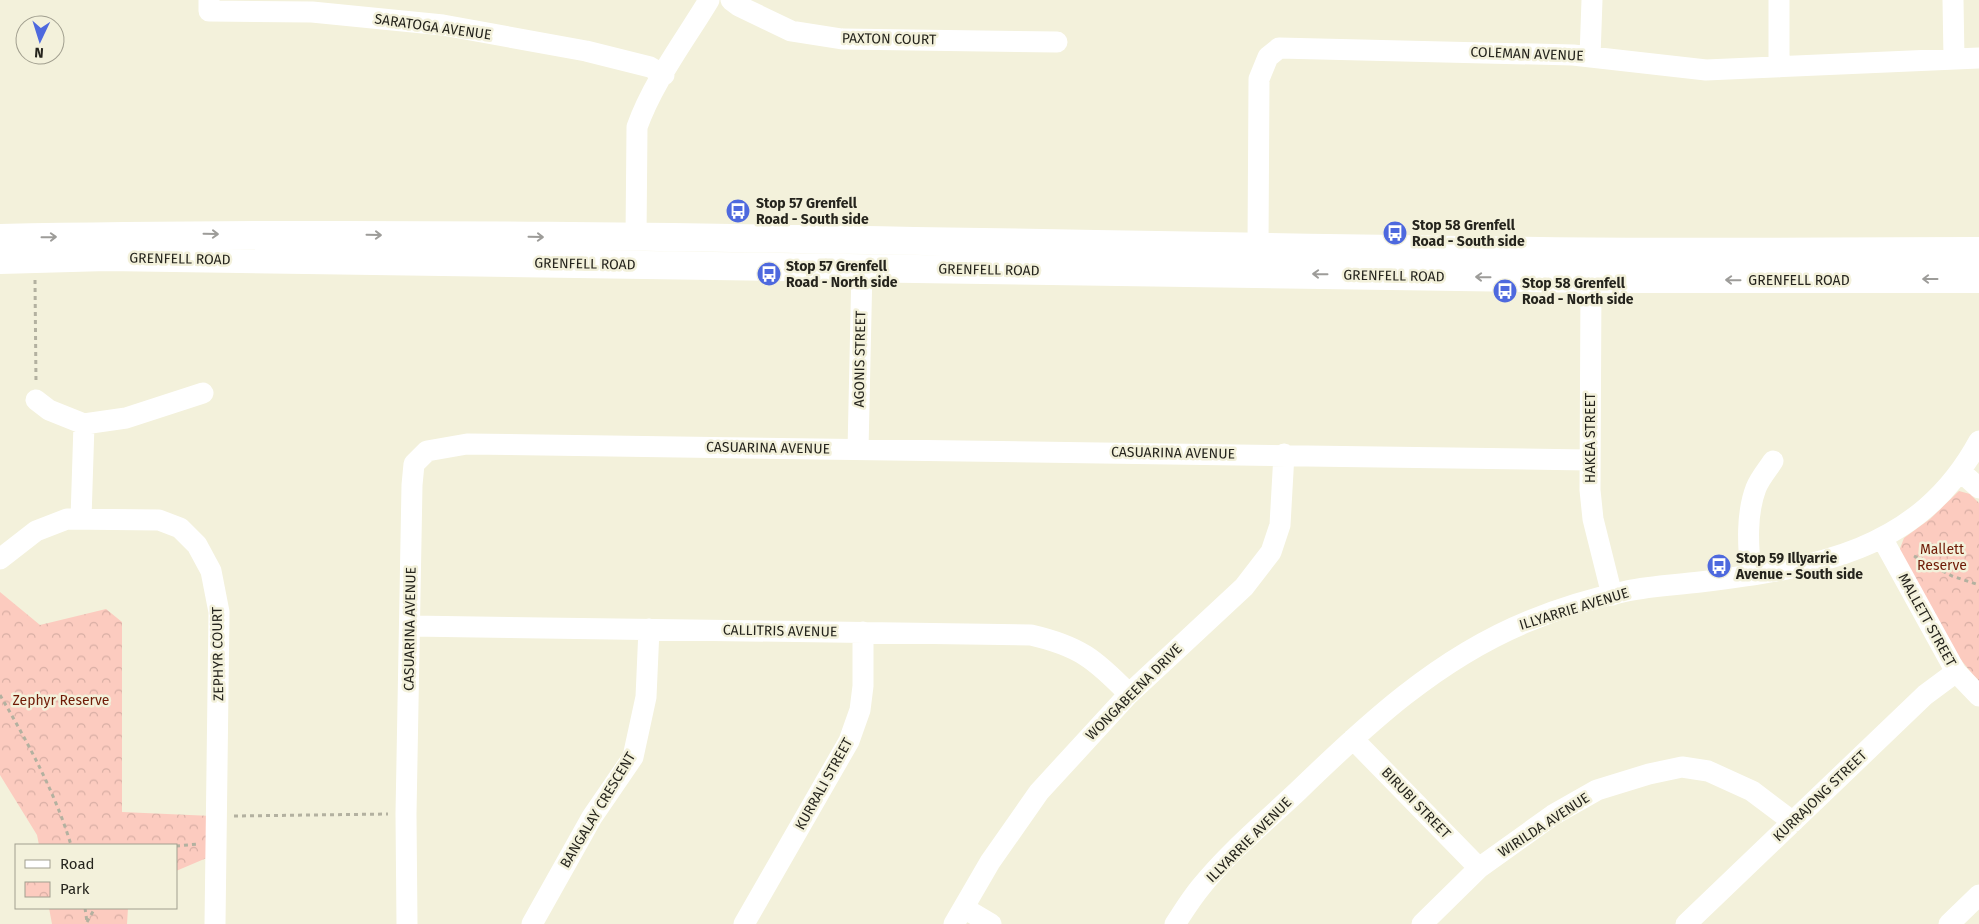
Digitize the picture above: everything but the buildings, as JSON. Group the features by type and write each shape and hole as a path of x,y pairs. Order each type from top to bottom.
{"main road":[{"name":"GRENFELL ROAD","path":"0,238 199,234 863,240 1555,251 1979,251"},
{"path":"636,238 636,265"},
{"path":"862,268 863,240"},
{"path":"1257,274 1258,246"},
{"name":"GRENFELL ROAD","path":"0,260 107,257 1591,279 1979,279"}],"street":[{"name":"SARATOGA AVENUE","path":"209,0 209,11 312,12 443,25 586,51 650,67 664,75"},
{"path":"636,238 637,127 641,114 709,0"},
{"name":"PAXTON COURT","path":"730,0 791,31 842,39 1056,42"},
{"path":"1590,56 1592,0"},
{"path":"1779,0 1779,67"},
{"path":"1953,0 1954,58"},
{"name":"COLEMAN AVENUE","path":"1258,246 1259,79 1268,57 1279,48 1590,56 1706,70 1979,58"},
{"name":"AGONIS STREET","path":"858,450 862,268"},
{"name":"HAKEA STREET","path":"1591,279 1588,460 1594,519 1612,595"},
{"path":"36,400 49,410 84,424 126,418 204,393"},
{"path":"81,519 84,424"},
{"name":"ILLYARRIE AVENUE","path":"1175,924 1201,887 1240,846 1352,739 1375,718 1463,653 1530,620 1612,595 1663,585 1751,574 1818,562 1886,546 1905,526 1928,509 1961,472 1979,441"},
{"name":"CASUARINA AVENUE","path":"407,924 406,814 411,626 412,485 414,464 426,451 467,444 1284,454 1588,460"},
{"name":"WONGABEENA DRIVE","path":"959,916 990,862 1039,792 1129,694 1244,587 1271,552 1280,525 1284,454"},
{"path":"1751,574 1748,550 1750,512 1756,488 1773,461"},
{"path":"1961,472 1979,488"},
{"name":"ZEPHYR COURT","path":"0,559 36,531 67,519 159,520 180,528 197,545 211,571 219,612 218,816 215,924"},
{"name":"MALLETT STREET","path":"1886,546 1956,672 1979,696"},
{"name":"CALLITRIS AVENUE","path":"411,626 1031,635 1062,642 1099,664 1129,694"},
{"name":"BANGALAY CRESCENT","path":"532,924 592,817 633,757 643,720 646,697 649,629"},
{"name":"KURRALI STREET","path":"744,924 849,741 861,702 863,632"},
{"name":"KURRAJONG STREET","path":"1686,924 1925,695 1956,672"},
{"name":"BIRUBI STREET","path":"1352,739 1479,868"},
{"name":"WIRILDA AVENUE","path":"1422,924 1479,868 1554,815 1597,790 1682,766 1708,771 1752,791 1793,822"},
{"path":"1949,924 1979,895"},
{"path":"959,916 991,924"}],"path":[{"path":"35,259 36,400"},
{"path":"1886,546 1902,548 1952,576 1979,585"},
{"path":"0,695 38,762 54,797 71,844"},
{"path":"218,816 406,814"},
{"path":"85,909 87,923"},
{"path":"87,923 94,909"}],"green space":[{"name":"Mallett Reserve","path":"1959,491 1970,494 1979,503 1979,682 1957,655 1898,554 1904,538 1930,519"},
{"name":"Zephyr Reserve","path":"0,592 40,625 106,609 122,622 122,812 212,816 209,857 178,870 178,844 39,844 37,835 0,775"},
{"path":"49,909 128,909 127,924 52,924"}],"place":[{"name":"Stop 57 Grenfell Road - South side","path":"738,211"},
{"name":"Stop 58 Grenfell Road - South side","path":"1395,233"},
{"name":"Stop 57 Grenfell Road - North side","path":"769,274"},
{"name":"Stop 58 Grenfell Road - North side","path":"1505,291"},
{"name":"Stop 59 Illyarrie Avenue - South side","path":"1719,566"}]}
